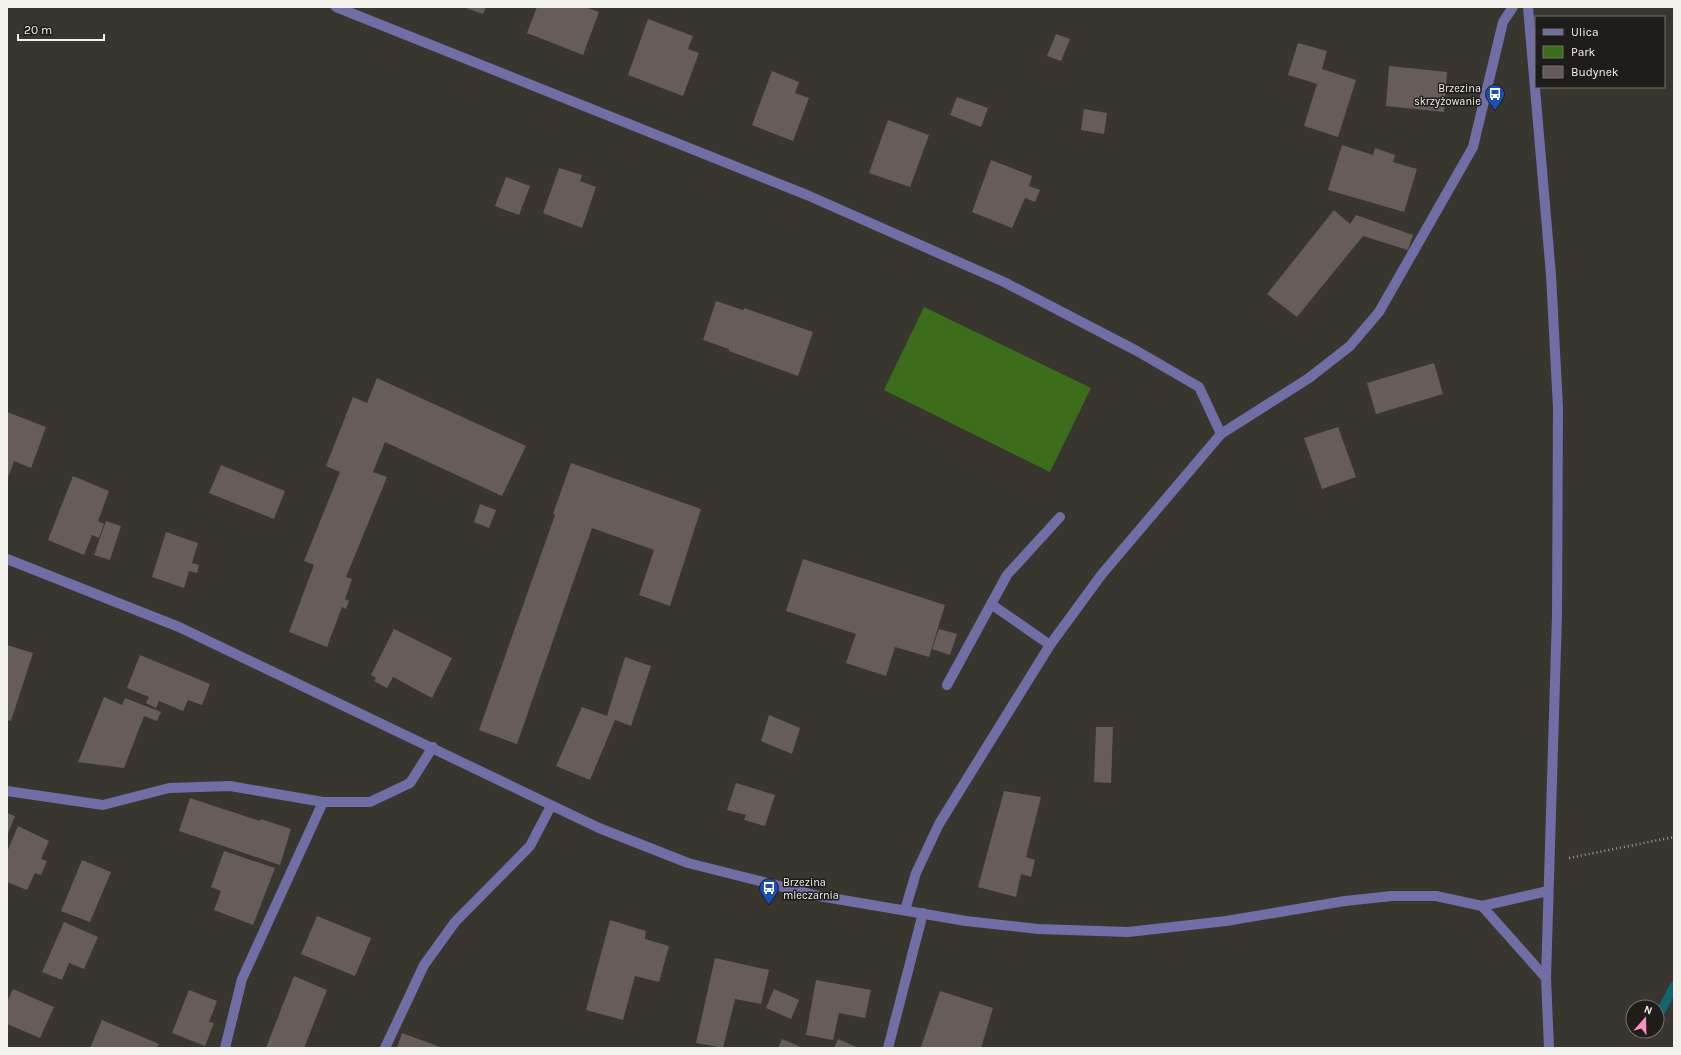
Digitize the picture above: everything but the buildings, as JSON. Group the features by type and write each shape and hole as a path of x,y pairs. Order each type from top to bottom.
{"street":[{"path":"336,7 807,195 1004,282 1137,352 1199,387 1221,434"},
{"path":"905,910 916,873 938,824 1050,645 1102,574 1221,434 1309,378 1350,346 1379,312 1473,147 1503,22 1513,7"},
{"path":"1528,7 1551,275 1558,408 1557,615 1546,978 1549,1048"},
{"path":"947,685 1006,575 1060,517"},
{"path":"7,559 179,627 434,747 599,828 688,863 819,896 923,913 1038,929 1128,932 1226,922 1345,901 1392,896 1436,896 1482,906 1548,891"},
{"path":"991,604 1050,645"},
{"path":"7,791 103,805 169,788 230,786 323,802 370,802 410,783 434,747"},
{"path":"225,1048 242,979 323,802"},
{"path":"385,1048 424,965 455,922 530,846 552,806"},
{"path":"1482,906 1546,978"},
{"path":"888,1048 923,913"}],"path":[{"path":"1549,862 1674,837"}],"green space":[{"path":"924,307 1091,388 1050,472 884,390"}],"waterway":[{"path":"1665,1003 1674,986"}],"place":[{"name":"Brzezina skrzyżowanie","path":"1495,111"},
{"name":"Brzezina mleczarnia","path":"769,905"}]}
